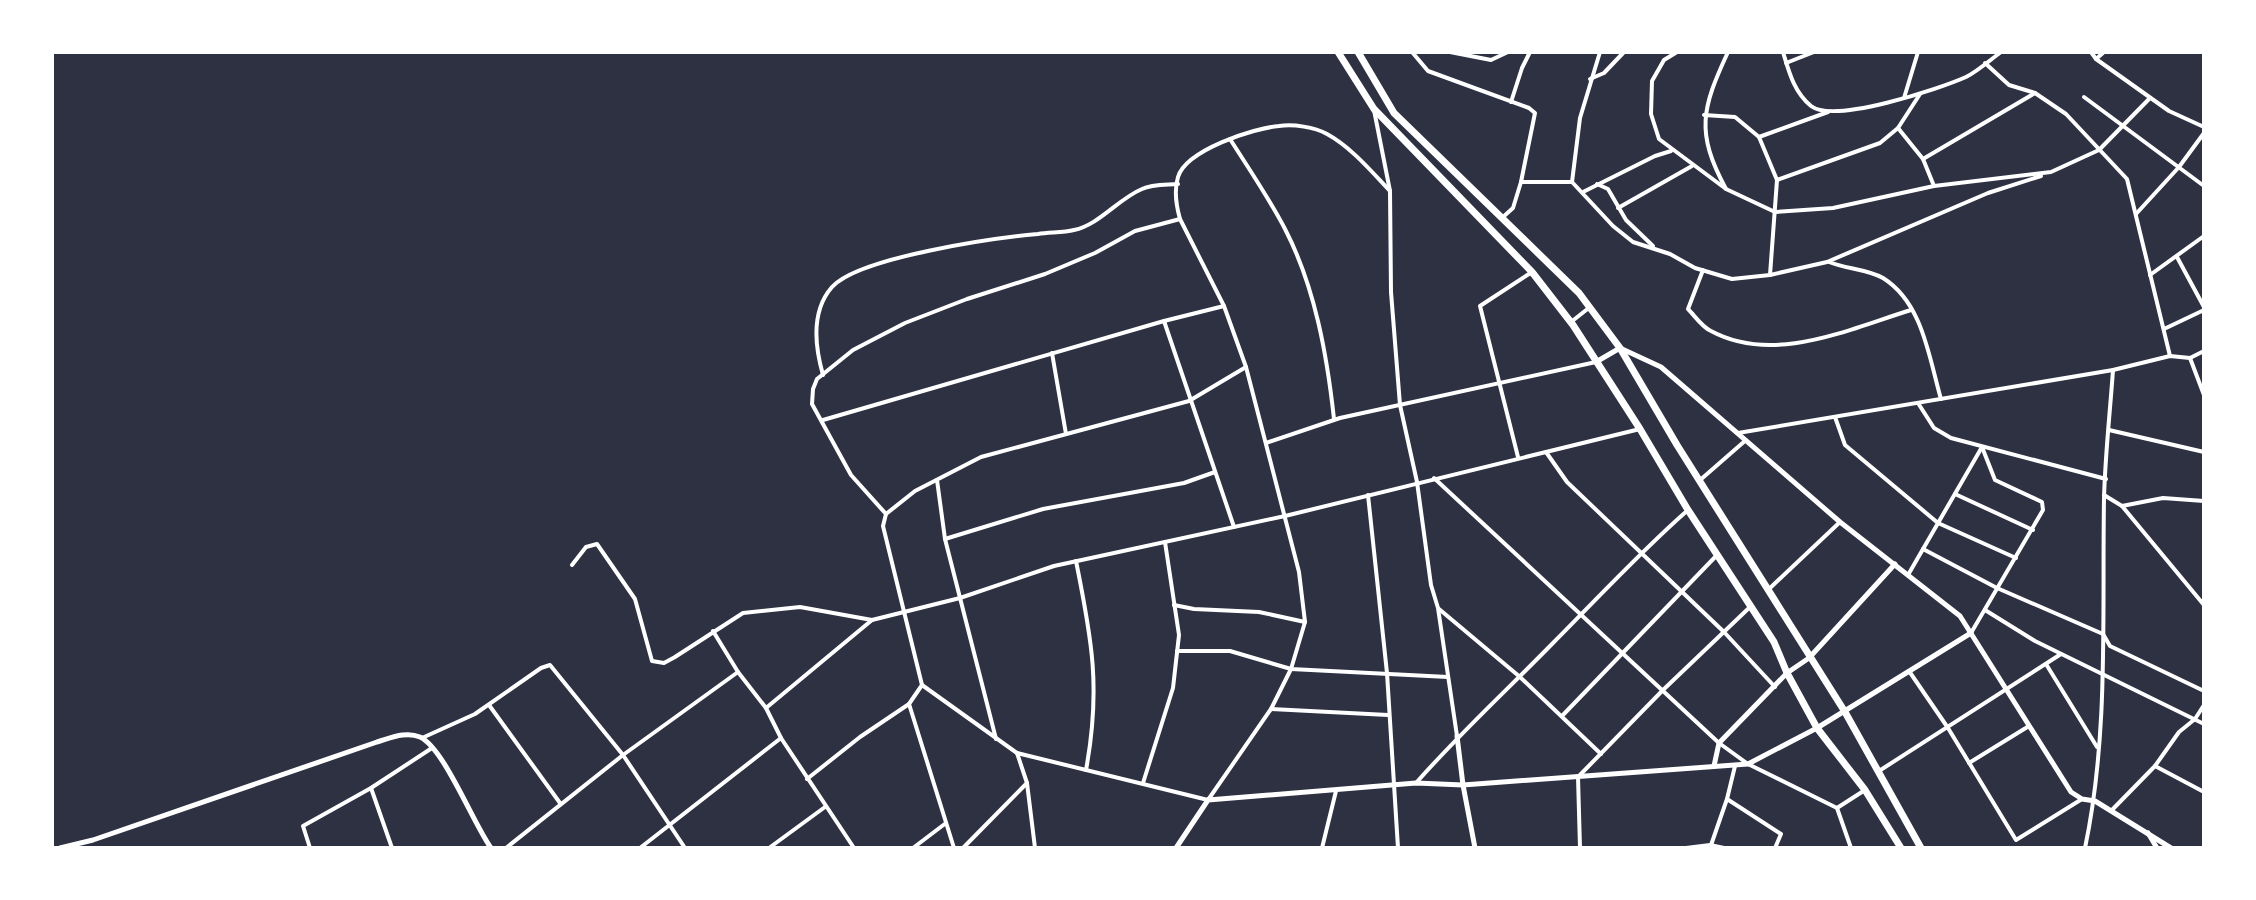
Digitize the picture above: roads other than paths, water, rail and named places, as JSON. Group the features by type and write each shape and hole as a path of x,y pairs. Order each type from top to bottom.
{"main road":[{"path":"1338,52 1374,109 1532,272 1571,322 1774,642 1817,728 1865,790 1901,848"},
{"path":"1358,52 1394,113 1579,293 1620,348 1699,481 1845,712 1921,848"}],"street":[{"path":"1412,52 1428,71 1529,108 1535,113 1513,208 1501,218"},
{"path":"1450,52 1491,60 1508,52"},
{"path":"1511,102 1530,52"},
{"path":"1572,182 1580,118 1600,52"},
{"path":"1590,79 1604,73 1624,52"},
{"path":"1677,52 1664,60 1652,81 1651,114 1659,139 1726,189 1775,212 1833,208 1934,186 2051,172"},
{"path":"1726,189 1711,163 1704,115 1728,52"},
{"path":"1783,52 1795,89 1813,108 1828,112"},
{"path":"1786,63 1814,52"},
{"path":"1904,98 1918,52"},
{"path":"1759,137 1828,112 1873,107 1967,76 2001,52"},
{"path":"2091,52 2096,59 2150,98 2204,130 2179,167 2135,215"},
{"path":"2096,59 2104,52"},
{"path":"1985,63 2009,85 2035,93 2066,114 2127,179 2170,356"},
{"path":"1777,180 1880,143 1898,128 1921,92"},
{"path":"1923,159 2035,93"},
{"path":"2084,97 2204,186"},
{"path":"1521,182 1572,182 1613,226 1633,242 1703,270 1732,279 1770,275 1827,262 1988,193 2051,172 2099,150 2150,98"},
{"path":"1374,109 1390,191 1391,292 1400,405 1417,482 1475,848"},
{"path":"1704,115 1735,117 1759,137 1777,180 1770,275"},
{"path":"1179,847 1271,709 1291,669 1305,622 1299,572 1246,367 1224,306 1180,219 1176,204 1179,174 1194,156 1230,139 1278,126 1301,126 1327,134 1362,162 1390,191"},
{"path":"1898,128 1923,159 1934,186"},
{"path":"1230,139 1286,231 1299,264 1314,305 1328,368 1334,419"},
{"path":"1583,192 1655,156 1673,151"},
{"path":"1618,208 1692,166"},
{"path":"823,375 817,351 816,327 827,294 834,284 868,267 926,252 1076,230 1145,187 1178,184"},
{"path":"1597,184 1608,189 1626,220 1655,249"},
{"path":"886,514 851,475 812,404 817,379 853,350 905,323 1045,274 1095,253 1135,231 1180,219"},
{"path":"2150,275 2204,236"},
{"path":"2164,329 2204,308 2177,257"},
{"path":"1827,262 1882,278 1903,298 1921,326 1941,399"},
{"path":"1703,270 1688,309 1709,331 1740,341 1773,346 1804,342 1911,310"},
{"path":"1518,458 1480,306 1532,272"},
{"path":"823,420 1224,306"},
{"path":"1571,322 1590,307"},
{"path":"1164,321 1234,527"},
{"path":"1266,443 1334,419 1596,362 1620,348 1661,367 1840,522 1960,616 2071,792 2082,799 2095,801 2171,848"},
{"path":"1738,433 2113,370 2170,356 2190,358 2204,351"},
{"path":"1052,353 1066,435"},
{"path":"2190,358 2204,395"},
{"path":"1246,367 1189,401 981,457 915,491 886,514 883,526 922,685 1017,753 1208,800 1416,783 1463,785 1748,764 1845,712 1971,633 2043,510 2042,502 1995,480 1982,447"},
{"path":"2085,848 2095,801 2103,675 2104,495 2113,370"},
{"path":"1918,403 1934,428 1951,438 2106,479"},
{"path":"1835,417 1845,445 1938,523 2016,558"},
{"path":"766,708 872,620 960,598 1054,566 1285,516 1640,429"},
{"path":"2109,430 2204,452"},
{"path":"1699,481 1747,440"},
{"path":"1908,575 1982,447"},
{"path":"1546,452 1567,482 1724,632 1775,687"},
{"path":"945,539 1043,509 1184,483 1215,472"},
{"path":"1434,478 1719,743 1748,764 1837,808 1851,848"},
{"path":"937,480 945,539 996,739"},
{"path":"1955,494 2033,530"},
{"path":"1368,495 1387,673 1398,848"},
{"path":"2104,495 2122,506 2204,605"},
{"path":"2122,506 2163,498 2204,501"},
{"path":"1416,783 1457,736 1520,677 1639,553 1688,510"},
{"path":"1768,590 1840,522"},
{"path":"1143,783 1173,688 1179,635 1165,542"},
{"path":"572,565 586,547 597,544 635,599 652,661 664,663 743,613 800,607 872,620"},
{"path":"1923,549 1997,588 2103,634 2110,646 2204,691"},
{"path":"1562,716 1717,555"},
{"path":"1076,561 1091,632 1095,671 1095,705 1086,770"},
{"path":"1714,766 1719,743 1787,673 1809,658 1895,564"},
{"path":"1174,605 1259,612 1305,622"},
{"path":"1580,848 1578,777 1750,607"},
{"path":"1438,608 1520,677 1601,754"},
{"path":"1985,610 2035,641 2204,724"},
{"path":"713,631 738,672 766,708 781,738 854,848"},
{"path":"1177,651 1230,651 1291,669 1448,677"},
{"path":"1879,771 2061,654"},
{"path":"2046,664 2098,749"},
{"path":"422,738 489,705 541,668 550,665 623,755 685,848"},
{"path":"1909,671 1948,728 2016,840 2082,799"},
{"path":"506,848 623,755 738,672"},
{"path":"807,779 860,737 909,704 922,685"},
{"path":"909,704 954,848"},
{"path":"489,705 560,803"},
{"path":"2111,811 2155,766 2179,732 2195,719 2204,705"},
{"path":"1271,709 1388,715"},
{"path":"1969,763 2030,725"},
{"path":"60,848 93,840 406,734 422,738 438,754 491,848"},
{"path":"640,848 781,738"},
{"path":"310,848 303,826 371,788 432,748"},
{"path":"1017,753 1027,783 1035,848"},
{"path":"1710,847 1736,763"},
{"path":"2155,766 2204,792"},
{"path":"963,848 1027,783"},
{"path":"371,788 392,848"},
{"path":"1837,808 1865,790"},
{"path":"1322,848 1336,791"},
{"path":"1727,799 1781,834 1775,848"},
{"path":"769,848 825,807"},
{"path":"913,848 946,823"},
{"path":"2148,832 2157,848"},
{"path":"1686,848 1724,848"}]}
